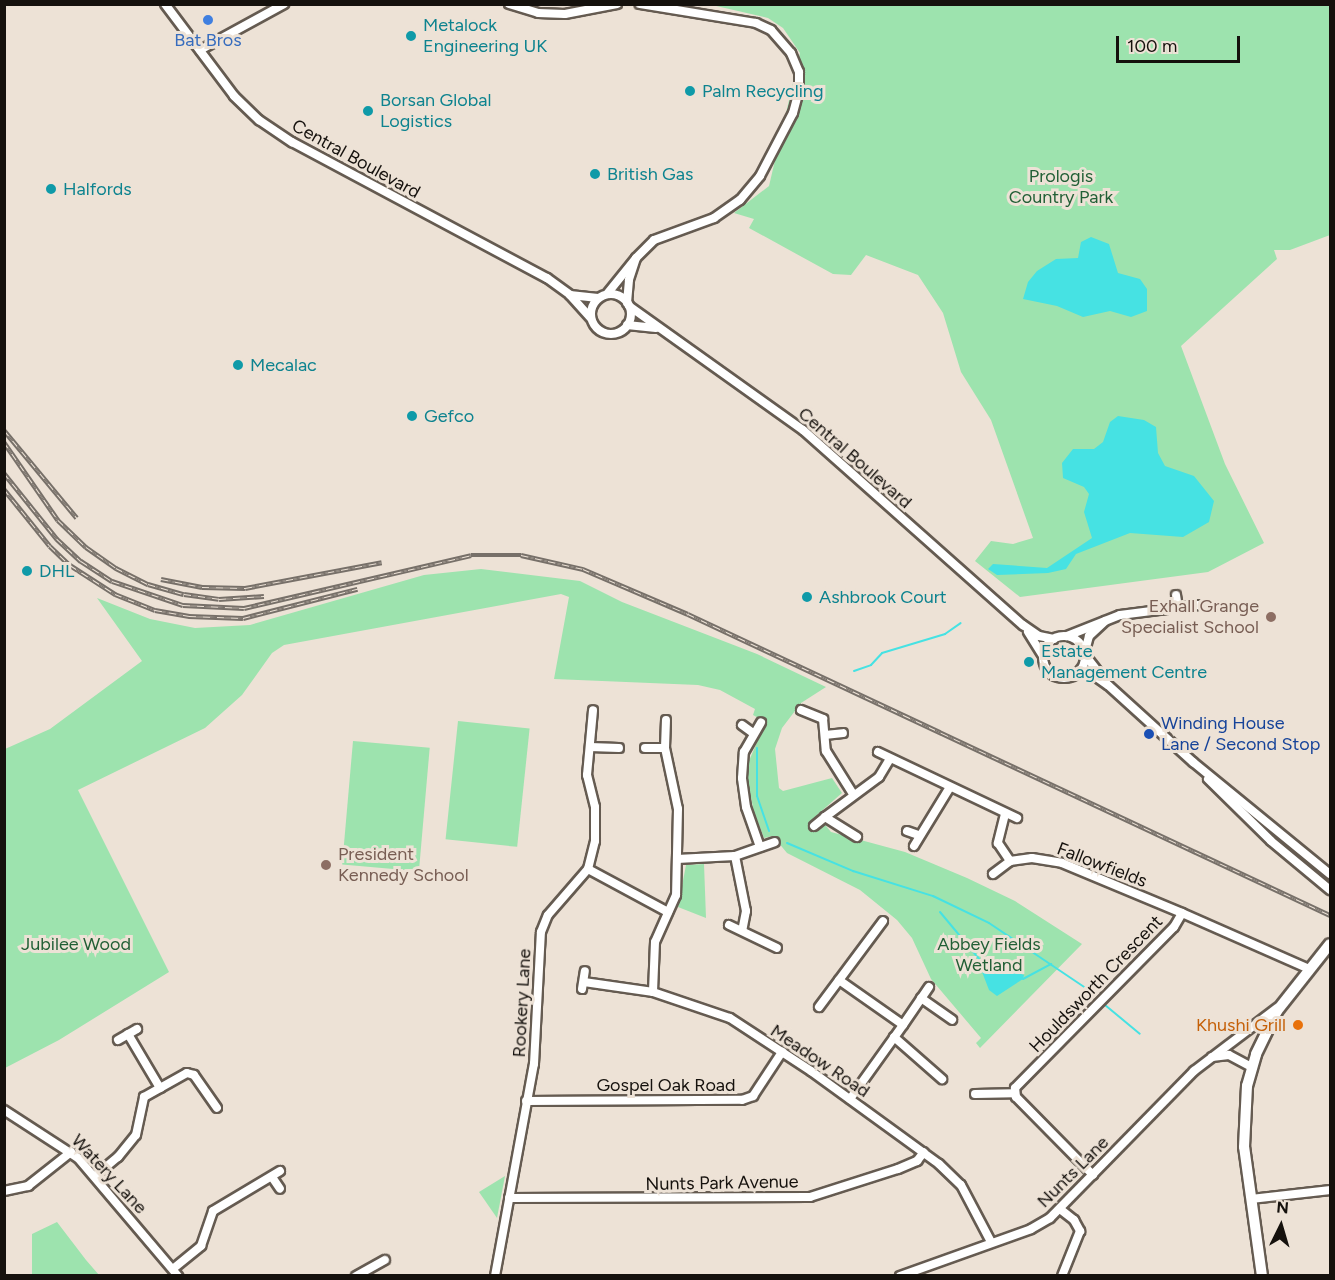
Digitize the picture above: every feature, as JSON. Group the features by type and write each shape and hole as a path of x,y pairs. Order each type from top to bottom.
{"street":[{"name":"Central Boulevard","path":"165,4 240,103 284,137 547,278 570,295 591,318"},
{"path":"200,50 284,4"},
{"path":"509,4 538,13 565,14 617,4"},
{"path":"636,258 629,280 627,325 614,334 604,333 591,318 592,306 599,298 607,294 636,258 654,240 714,218 747,192 792,113 799,81 791,53 771,30 756,23 640,4"},
{"path":"607,294 618,296 628,305"},
{"path":"570,295 599,298"},
{"name":"Central Boulevard","path":"628,305 656,328 803,430 1023,625 1039,636 1054,639"},
{"name":"Central Boulevard","path":"627,325 656,328"},
{"path":"1176,595 1178,607"},
{"path":"1198,605 1109,618 1067,636 1054,639 1043,656 1046,667 1056,677 1065,679 1077,674 1092,674 1108,685 1193,762 1330,874"},
{"path":"1077,674 1093,631 1109,618"},
{"name":"Central Boulevard","path":"1023,625 1043,656"},
{"path":"1067,636 1077,640 1108,685"},
{"name":"Rookery Lane","path":"495,1275 534,1064 542,932 548,915 588,869 597,824 587,775 593,710"},
{"path":"801,710 823,719 833,767 853,794"},
{"path":"652,992 655,942 676,895 678,808 664,748 666,720"},
{"path":"760,847 746,807 742,778 744,752 761,722"},
{"path":"742,725 753,733"},
{"path":"825,735 843,733"},
{"path":"590,747 619,748"},
{"path":"645,748 664,748"},
{"path":"878,752 1017,818"},
{"path":"814,826 853,794 879,777 890,759"},
{"path":"1193,762 1271,841 1330,890"},
{"path":"914,846 918,835 950,787"},
{"path":"993,874 1010,861 998,843 1005,814"},
{"path":"825,817 857,837"},
{"path":"907,831 918,835"},
{"path":"677,859 735,856 773,842"},
{"path":"735,856 746,911 742,931"},
{"name":"Fallowfields","path":"1010,861 1032,858 1062,863 1182,913"},
{"path":"588,869 668,912"},
{"name":"Houldsworth Crescent","path":"1014,1093 1174,927 1182,913 1309,969"},
{"path":"819,1007 883,921"},
{"path":"729,925 777,948"},
{"path":"1262,1275 1243,1139 1252,1067 1281,1005 1330,944"},
{"name":"Meadow Road","path":"585,971 583,985 652,992 713,1010 782,1052 924,1152 961,1185 991,1242"},
{"path":"839,980 903,1024"},
{"path":"850,1099 929,987"},
{"path":"921,998 952,1020"},
{"name":"Nunts Lane","path":"900,1275 1038,1226 1060,1209 1205,1061 1281,1005"},
{"path":"118,1040 137,1029"},
{"path":"128,1034 160,1088"},
{"path":"894,1037 942,1079"},
{"name":"Gospel Oak Road","path":"526,1101 742,1100 753,1096 782,1052"},
{"path":"1205,1061 1225,1054 1252,1067"},
{"path":"95,1176 129,1144 140,1123 142,1100 160,1088 192,1073 217,1108"},
{"path":"975,1094 1014,1093 1093,1175"},
{"name":"Watery Lane","path":"4,1110 71,1152 95,1176 176,1272"},
{"path":"4,1191 28,1186 71,1152"},
{"name":"Nunts Park Avenue","path":"509,1198 810,1197 898,1169 917,1161 924,1152"},
{"path":"176,1272 201,1246 213,1211 280,1171"},
{"path":"272,1177 280,1189"},
{"path":"1251,1199 1330,1190"},
{"path":"1060,1209 1074,1220 1080,1231 1062,1275"},
{"path":"356,1275 385,1260"}],"green space":[{"name":"Prologis Country Park","path":"712,5 1330,5 1330,235 1290,250 1274,250 1277,259 1181,346 1225,464 1264,543 1208,572 1020,597 975,561 991,541 1013,544 1033,538 991,420 961,372 943,313 918,275 866,255 851,275 833,274 749,228 754,219 734,213 769,186 800,53 783,28 768,18"},
{"path":"481,569 580,581 622,602 757,654 826,687 801,703 782,728 775,749 779,788 783,791 832,778 842,793 817,815 831,832 905,852 967,878 1015,901 1082,944 980,1048 976,1043 981,1038 931,979 912,938 897,920 860,890 787,853 773,836 764,838 754,812 748,783 748,763 766,722 753,715 755,709 720,690 698,685 554,679 569,597 561,594 284,645 272,653 242,695 205,728 78,790 169,972 59,1040 5,1068 5,749 50,729 142,661 97,598 150,619 195,628 250,625 424,575"},
{"path":"458,721 530,729 517,847 446,839"},
{"path":"353,741 430,748 419,871 342,865"},
{"path":"704,864 706,918 678,907 686,865"},
{"path":"505,1176 497,1218 479,1192"},
{"path":"57,1222 99,1275 32,1275 32,1234"}],"water":[{"path":"1091,237 1109,244 1118,273 1140,279 1147,289 1147,311 1131,317 1110,311 1083,317 1057,306 1023,299 1028,282 1037,271 1056,259 1078,258 1081,242"},
{"path":"1118,416 1144,420 1156,427 1158,453 1165,466 1194,476 1214,501 1209,522 1183,537 1130,533 1076,554 1066,569 1048,573 997,575 988,569 993,564 1047,568 1092,538 1084,512 1089,494 1084,487 1063,478 1062,463 1073,449 1094,449 1103,442 1110,422"},
{"path":"981,959 1024,975 1023,979 997,996 989,990 979,964"}],"waterway":[{"path":"854,671 871,665 882,653 945,634 961,623"},
{"path":"757,748 757,796 769,831"},
{"path":"787,843 853,871 933,896 989,923 1093,993"},
{"path":"940,912 980,960"},
{"path":"1023,979 1051,964"},
{"path":"1105,1005 1140,1034"}],"railway":[{"path":"4,430 77,518"},
{"path":"4,442 58,520 86,547 116,568 148,584 184,594 219,599 264,596"},
{"path":"4,473 57,539 81,561 112,581 183,605 244,608 471,555 521,555 583,569 688,614 1330,915"},
{"path":"4,489 50,546 70,565 115,594 155,610 189,616 243,618 357,589"},
{"path":"161,579 202,587 245,588 382,562"}],"place":[{"name":"Bat Bros","path":"208,20"},
{"name":"Metalock Engineering UK","path":"411,36"},
{"name":"Palm Recycling","path":"690,91"},
{"name":"Borsan Global Logistics","path":"368,111"},
{"name":"British Gas","path":"595,174"},
{"name":"Halfords","path":"51,189"},
{"name":"Mecalac","path":"238,365"},
{"name":"Gefco","path":"412,416"},
{"name":"DHL","path":"27,571"},
{"name":"Ashbrook Court","path":"807,597"},
{"name":"Exhall Grange Specialist School","path":"1271,617"},
{"name":"Estate Management Centre","path":"1029,662"},
{"name":"Winding House Lane / Second Stop","path":"1149,734"},
{"name":"President Kennedy School","path":"326,865"},
{"name":"Khushi Grill","path":"1298,1025"}],"park label":[{"name":"Jubilee Wood","path":"76,944"},
{"name":"Abbey Fields Wetland","path":"989,955"}]}
